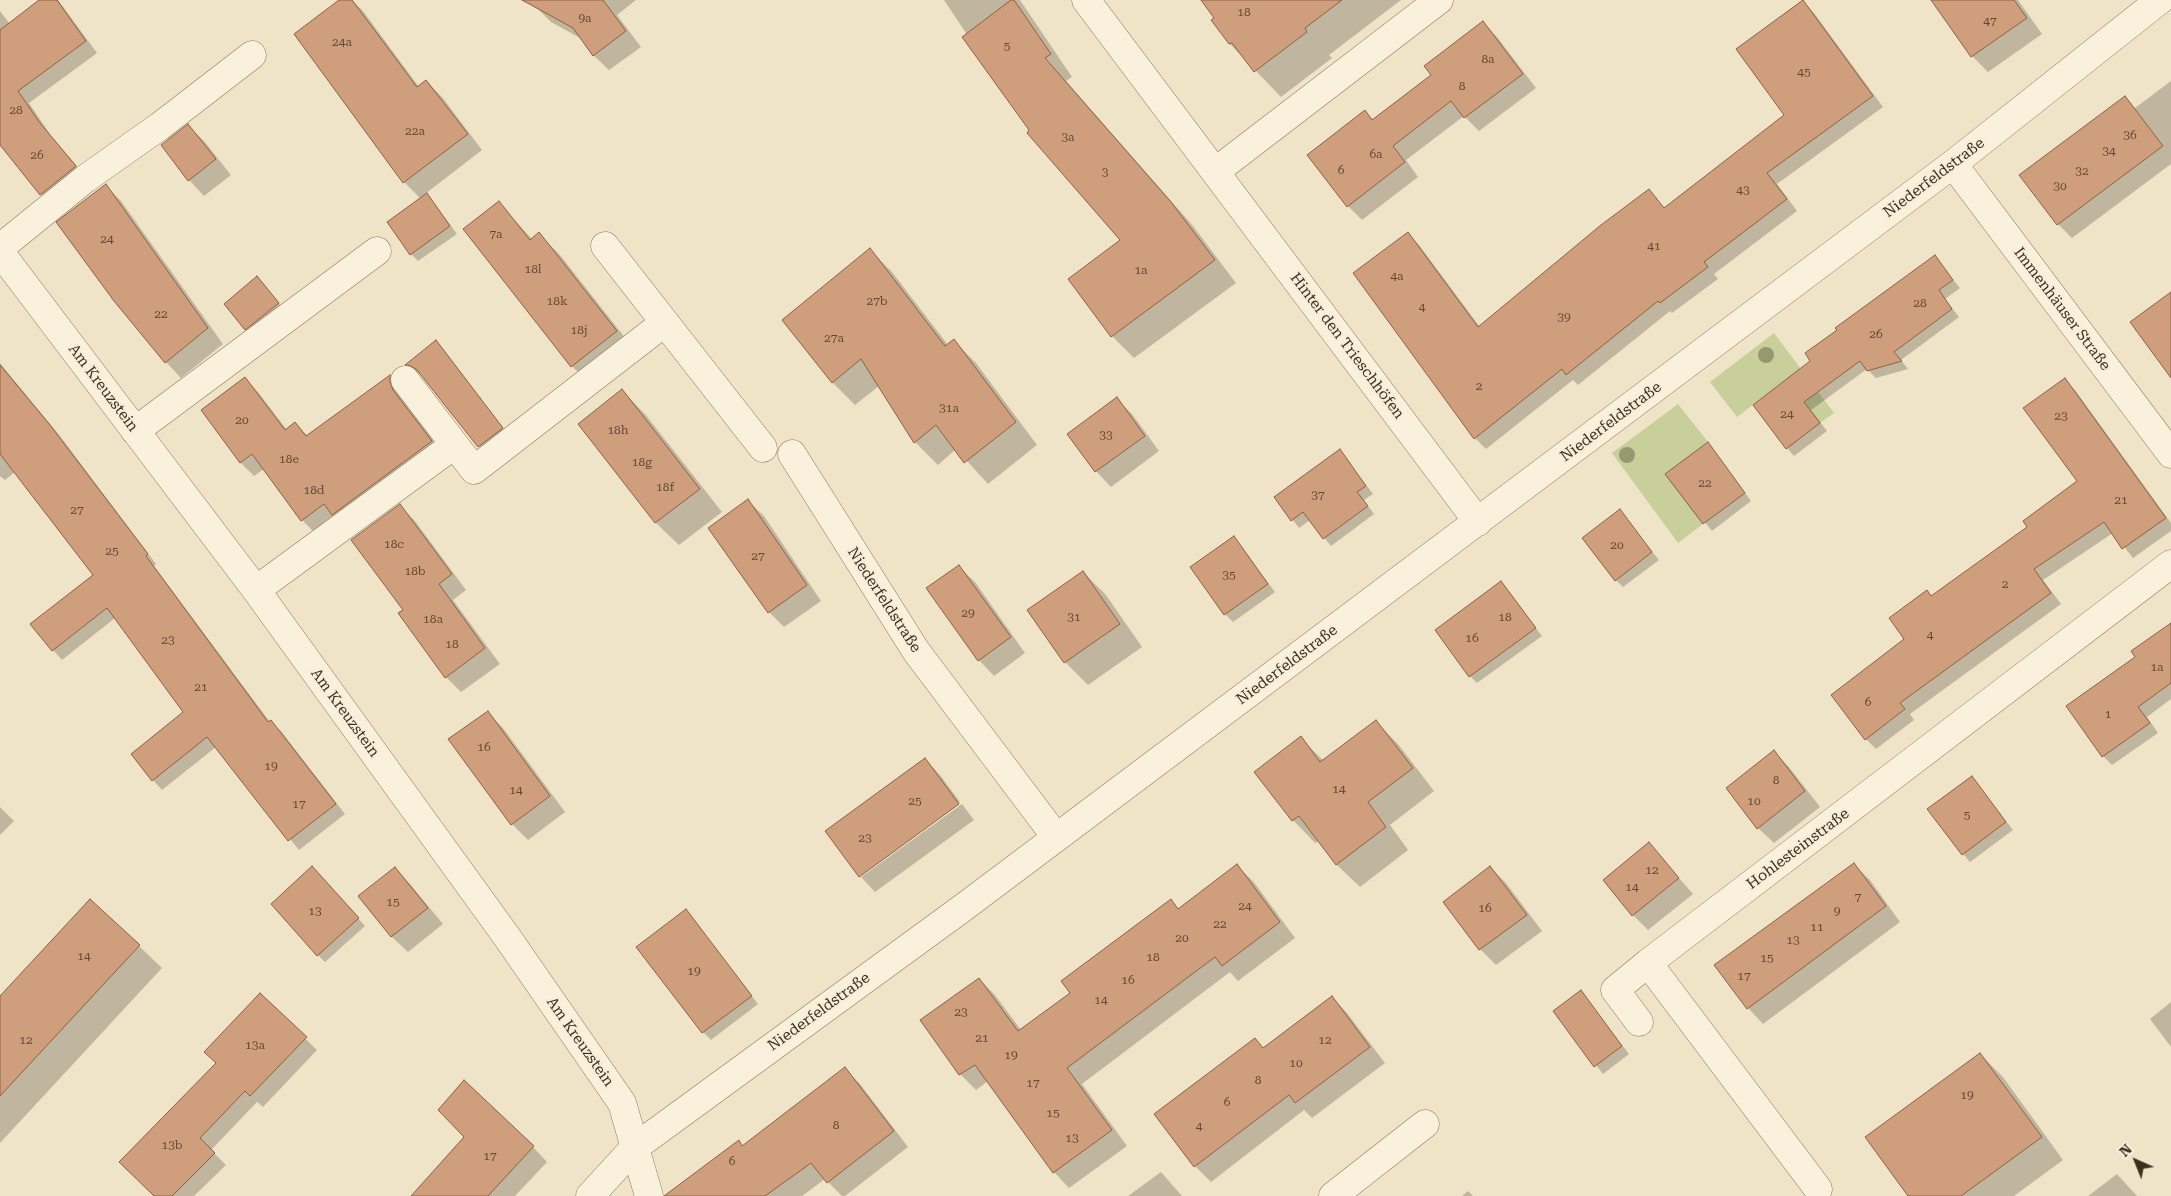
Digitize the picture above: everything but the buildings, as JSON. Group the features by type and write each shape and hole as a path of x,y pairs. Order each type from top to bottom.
{"street":[{"name":"Hinter den Trieschhöfen","path":"1086,0 1478,522"},
{"path":"1216,171 1439,0"},
{"name":"Niederfeldstraße","path":"590,1196 634,1148 1056,837 1954,164 2160,0"},
{"path":"0,248 84,179 160,126 252,55"},
{"name":"Immenhäuser Straße","path":"1954,164 2171,454"},
{"path":"605,246 763,448"},
{"path":"136,431 377,251"},
{"name":"Am Kreuzstein","path":"0,252 256,590 507,937 622,1103 649,1196"},
{"path":"405,380 474,470 664,322"},
{"path":"256,590 454,445"},
{"name":"Niederfeldstraße","path":"792,454 916,651 1056,837"},
{"name":"Hohlesteinstraße","path":"1638,1022 1614,990 2171,564"},
{"path":"1648,963 1818,1189"},
{"path":"1334,1196 1425,1124"}],"green space":[{"path":"1774,333 1834,413 1820,423 1787,379 1737,417 1710,382"},
{"path":"1678,404 1708,442 1666,474 1703,524 1678,543 1612,453"}]}
